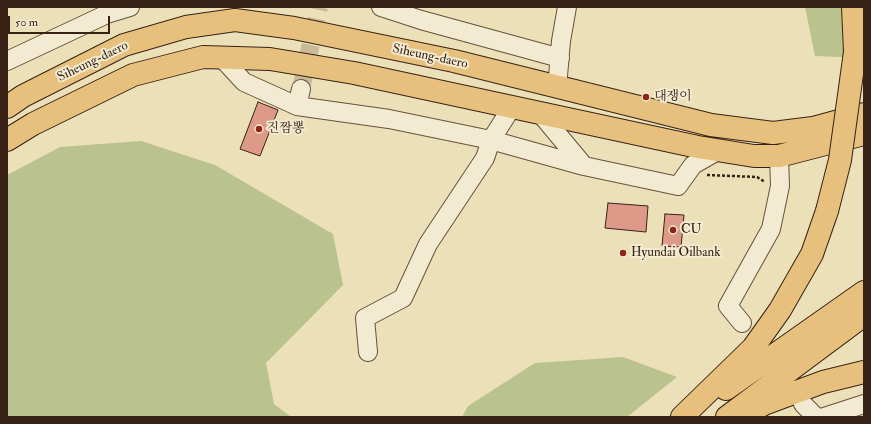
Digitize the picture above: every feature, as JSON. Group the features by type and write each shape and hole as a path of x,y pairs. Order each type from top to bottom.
{"main road":[{"path":"682,417 753,348 780,310 812,254 827,211 840,160 856,52 853,7"},
{"name":"Siheung-daero","path":"7,107 23,96 124,45 186,27 235,20 294,28 454,61 557,88 711,125 774,134 813,128 864,114"},
{"path":"7,140 33,124 133,75 203,57 270,59 316,67 754,156 779,156 864,134"},
{"path":"689,417 864,292"},
{"path":"727,417 864,315"},
{"path":"742,417 772,401 823,382 864,372"}],"lane":[{"path":"7,61 107,14 130,7"},
{"path":"381,7 421,20 560,58"},
{"path":"557,88 567,7"},
{"path":"221,58 244,82 388,119 491,140 584,166 678,186 693,165 719,150"},
{"path":"368,352 365,318 403,298 428,244 485,158 491,140 512,107"},
{"path":"540,113 584,166"},
{"path":"742,323 728,306 771,229 779,191 779,156"},
{"path":"803,404 816,417"},
{"path":"824,417 864,404"}],"path":[{"path":"686,174 757,177 779,191"}],"green space":[{"path":"805,7 864,7 864,58 815,56"},
{"path":"141,141 215,165 333,234 343,285 266,363 274,404 291,417 7,417 7,175 60,147"},
{"path":"623,357 677,377 627,417 462,417 468,406 535,363"}],"building":[{"name":"진짬뽕","path":"258,102 278,110 260,156 240,149"},
{"path":"608,203 648,206 646,232 605,228"},
{"name":"CU","path":"665,214 684,215 681,247 662,246"}],"tunnel":[{"path":"301,89 319,7"}],"place":[{"name":"대쟁이","path":"646,97"},
{"name":"진짬뽕","path":"259,129"},
{"name":"CU","path":"673,230"},
{"name":"Hyundai Oilbank","path":"623,253"}]}
